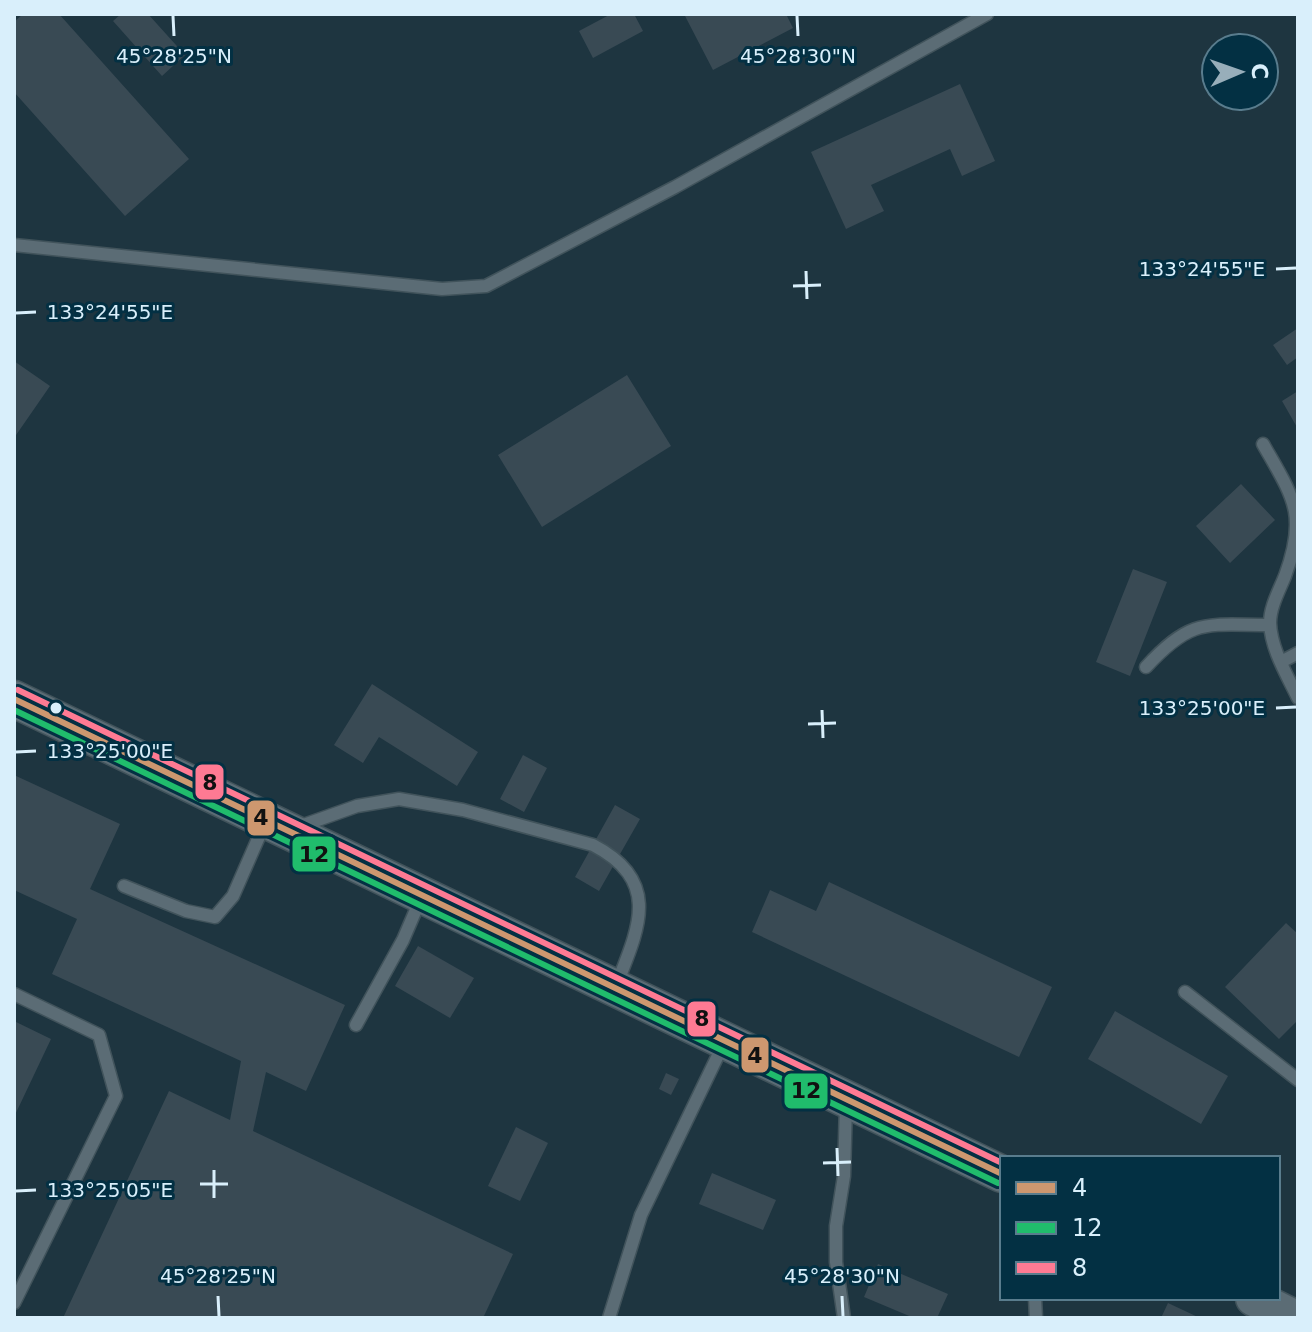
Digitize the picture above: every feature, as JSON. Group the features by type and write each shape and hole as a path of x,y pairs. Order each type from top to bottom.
{"main road":[{"path":"14,699 1000,1173"},
{"path":"1258,1300 1294,1318"}],"lane":[{"path":"14,245 442,289 486,286 675,187 987,14"},
{"path":"1263,444 1293,498 1296,515 1292,555 1270,625 1272,640 1298,698"},
{"path":"1146,667 1166,645 1195,627 1270,625"},
{"path":"1281,662 1298,653"},
{"path":"124,886 186,911 215,917 233,896 277,825 399,799 463,810 593,845 627,870 636,887 641,910 619,990"},
{"path":"356,1025 403,940 423,895"},
{"path":"1185,992 1298,1080"},
{"path":"14,994 99,1035 116,1096 14,1303"},
{"path":"609,1318 641,1215 721,1040"},
{"path":"844,1318 836,1262 836,1226 844,1176 846,1100"}],"building":[{"path":"23,14 59,14 189,159 125,216 14,92 14,22"},
{"path":"121,14 148,14 185,55 162,76 113,21"},
{"path":"611,14 634,14 643,31 593,58 579,31"},
{"path":"684,14 786,14 793,28 713,70"},
{"path":"960,84 995,161 962,176 950,149 871,185 884,211 846,229 811,152"},
{"path":"1298,328 1298,357 1287,365 1273,345"},
{"path":"14,361 50,386 14,438"},
{"path":"627,375 671,446 542,527 498,455"},
{"path":"1298,391 1298,429 1282,401"},
{"path":"1241,484 1275,520 1230,563 1196,526"},
{"path":"1133,569 1167,582 1130,676 1096,662"},
{"path":"372,684 478,752 457,786 379,737 363,763 334,745"},
{"path":"523,755 547,768 524,812 500,799"},
{"path":"14,775 120,824 90,889 345,1005 306,1091 266,1072 253,1131 513,1254 483,1318 63,1318 169,1091 230,1120 241,1061 52,974 77,919 14,890"},
{"path":"615,805 640,819 599,891 575,877"},
{"path":"829,882 1052,987 1019,1057 752,932 770,890 816,911"},
{"path":"1286,923 1298,934 1298,1020 1279,1039 1225,987"},
{"path":"418,946 474,978 450,1018 395,986"},
{"path":"1115,1011 1228,1076 1201,1124 1088,1059"},
{"path":"14,1021 51,1039 14,1117"},
{"path":"666,1073 679,1079 671,1095 659,1089"},
{"path":"516,1127 548,1143 520,1201 488,1186"},
{"path":"712,1173 776,1200 763,1230 699,1204"},
{"path":"878,1264 948,1294 937,1318 914,1318 864,1297"},
{"path":"1168,1303 1200,1318 1161,1318"}],"transit line":[{"name":"8","path":"18,690 1000,1162"},
{"name":"4","path":"14,699 1000,1173"},
{"name":"12","path":"14,710 998,1183"}]}
